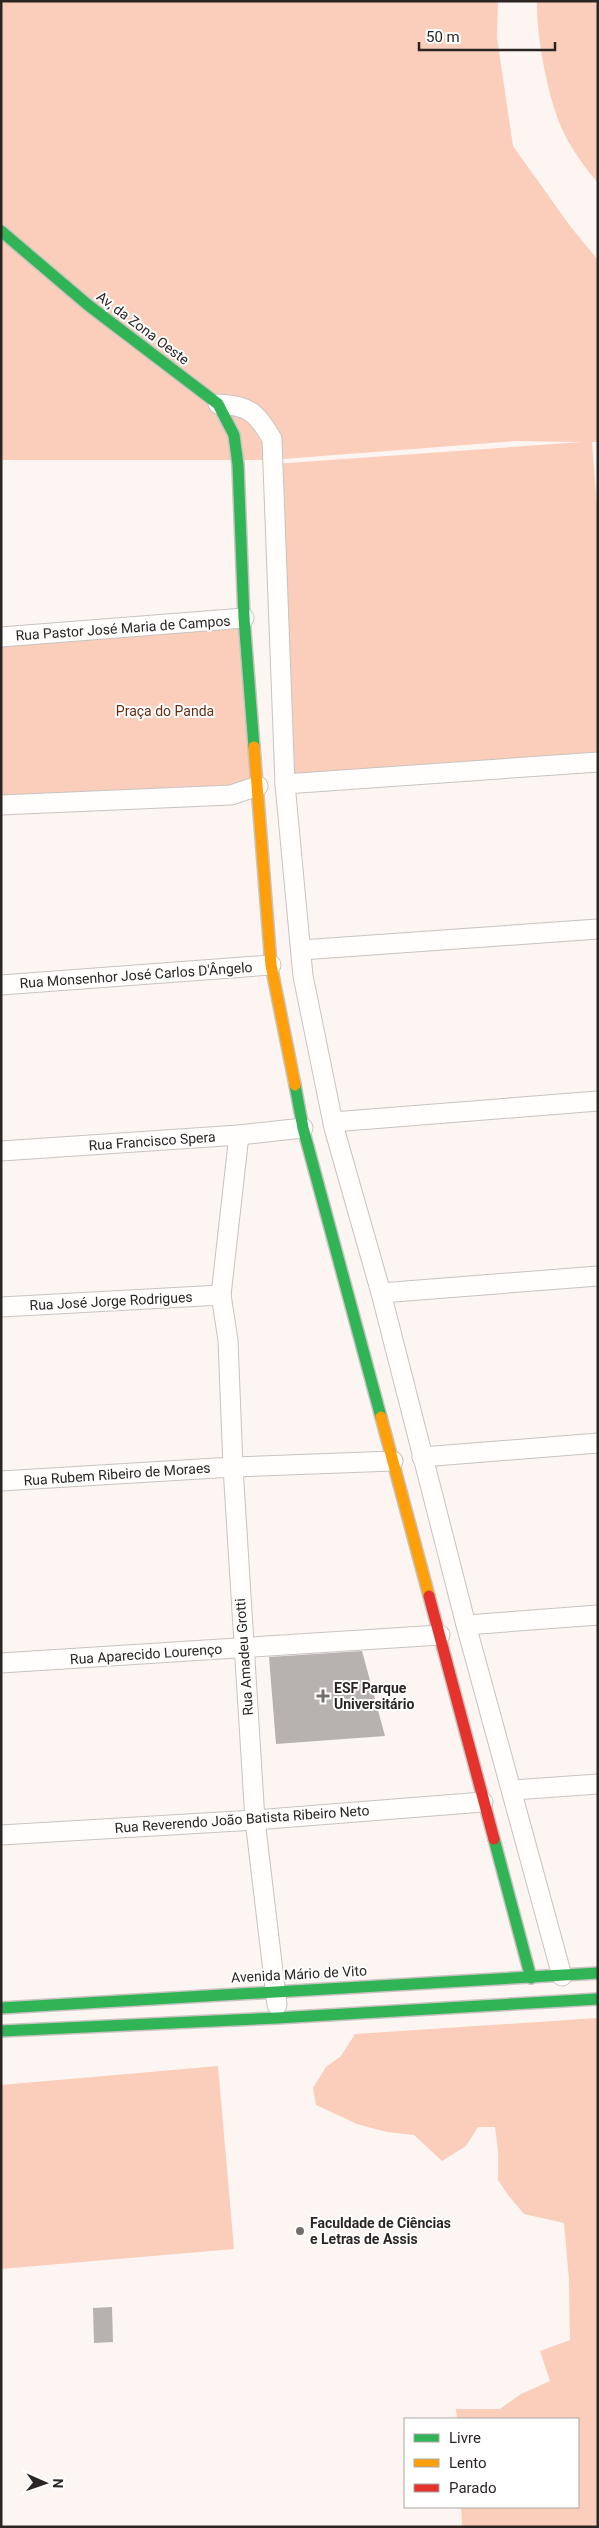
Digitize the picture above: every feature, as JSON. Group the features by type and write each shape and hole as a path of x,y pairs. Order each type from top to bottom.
{"street":[{"name":"Av, da Zona Oeste","path":"1,231 88,305 218,404 234,435 238,465 244,618 271,965 303,1128 394,1461 531,1978"},
{"path":"218,404 236,404 249,409 263,424 272,439 277,616 285,784 304,976 333,1122 381,1293 466,1625 513,1790 562,1976"},
{"name":"Rua Pastor José Maria de Campos","path":"1,637 244,618"},
{"path":"285,784 598,762"},
{"path":"1,805 231,795 258,786 260,777 273,772 281,776 285,784"},
{"path":"301,950 598,929"},
{"name":"Rua Monsenhor José Carlos D'Ângelo","path":"1,985 271,965"},
{"path":"333,1122 598,1102"},
{"path":"303,1128 305,1118 312,1111 322,1111 331,1117 333,1122"},
{"name":"Rua Francisco Spera","path":"1,1151 239,1135 303,1128"},
{"name":"Rua Amadeu Grotti","path":"239,1135 221,1295 228,1340 233,1466 255,1820 276,1990 277,2018"},
{"path":"381,1293 598,1276"},
{"name":"Rua José Jorge Rodrigues","path":"1,1307 221,1295"},
{"path":"422,1457 598,1443"},
{"path":"394,1461 394,1455 402,1446 415,1446 422,1457"},
{"name":"Rua Rubem Ribeiro de Moraes","path":"1,1481 233,1466 394,1461"},
{"path":"466,1625 598,1615"},
{"name":"Rua Aparecido Lourenço","path":"1,1663 440,1635"},
{"path":"513,1790 598,1784"},
{"name":"Rua Reverendo João Batista Ribeiro Neto","path":"1,1835 255,1820 483,1802"},
{"name":"Avenida Mário de Vito","path":"1,2031 277,2018 513,1991 531,1978 598,1973"},
{"name":"Avenida Mário de Vito","path":"1,2008 276,1990 513,1991 598,1999"}],"green space":[{"path":"1,1 498,1 497,38 513,146 570,226 598,260 598,442 592,442 598,518 598,755 287,777 274,464 582,442 515,441 270,460 1,460"},
{"path":"537,1 598,1 598,183 573,150 557,116 541,48"},
{"name":"Praça do Panda","path":"244,618 258,781 231,795 1,805 1,636"},
{"path":"598,2018 598,2527 462,2527 461,2508 579,2508 579,2418 457,2418 456,2409 500,2409 521,2394 550,2381 540,2351 570,2340 569,2280 564,2223 524,2214 508,2195 498,2180 498,2150 495,2127 478,2127 466,2146 442,2161 414,2135 387,2132 357,2124 316,2105 313,2088 326,2067 341,2056 355,2034"},
{"path":"218,2066 234,2249 1,2269 1,2085"}],"building":[{"name":"ESF Parque Universitário","path":"362,1651 385,1736 276,1744 269,1657"},
{"path":"112,2307 113,2342 94,2343 93,2308"}],"traffic: fast":[{"path":"1,231 88,305 218,404 234,435 238,465 244,618 254,747"},
{"path":"295,1085 303,1128 381,1417"},
{"path":"494,1839 531,1978"},
{"path":"1,2008 598,1973"},
{"path":"1,2031 277,2018 598,1999"}],"traffic: slow":[{"path":"254,747 271,965 295,1085"},
{"path":"381,1417 429,1596"}],"traffic: jam":[{"path":"429,1596 494,1839"}],"place":[{"name":"ESF Parque Universitário","path":"323,1696"},
{"name":"Faculdade de Ciências e Letras de Assis","path":"300,2231"}]}
